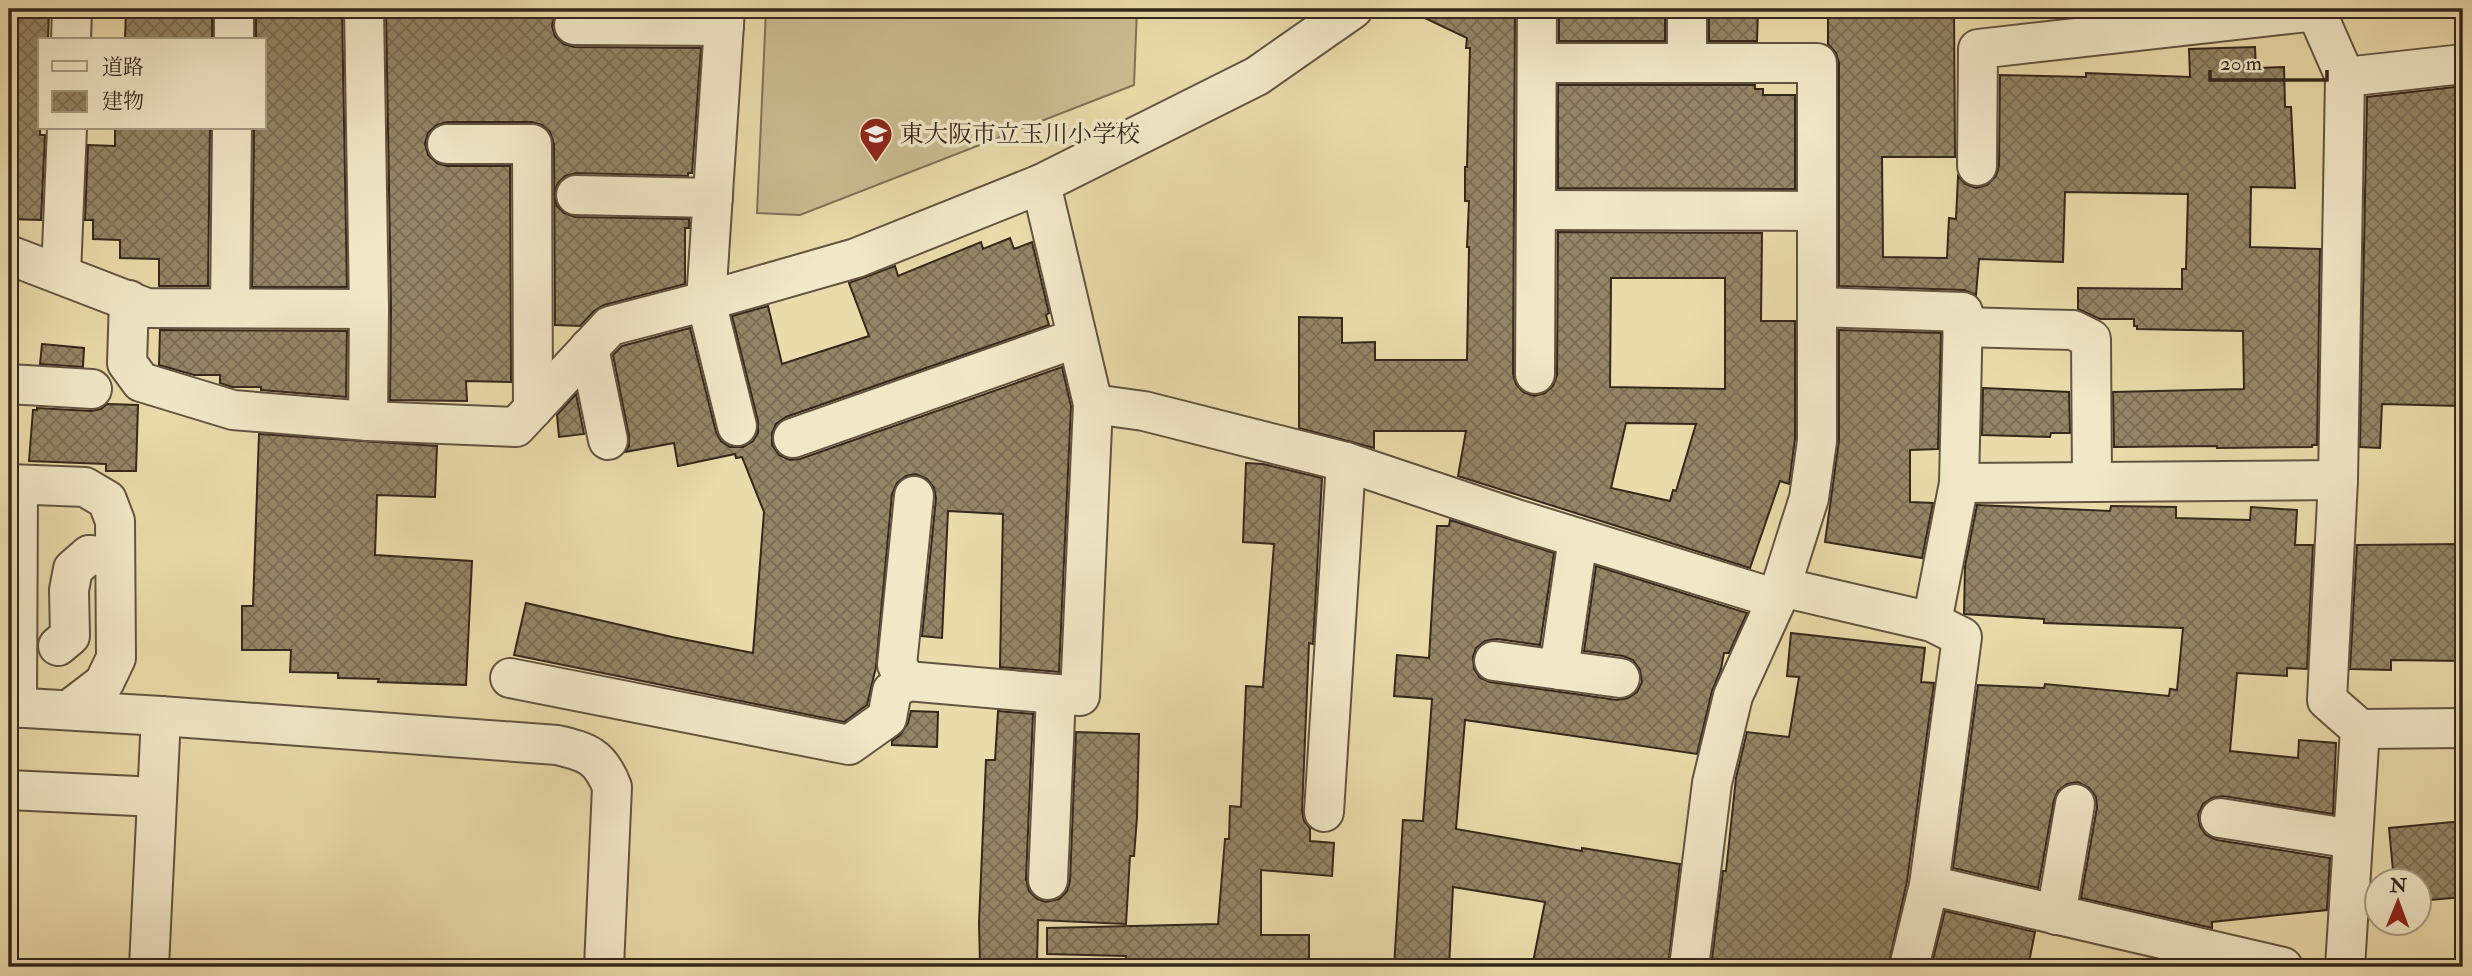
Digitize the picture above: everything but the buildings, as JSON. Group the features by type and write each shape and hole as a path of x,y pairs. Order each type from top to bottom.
{"street":[{"path":"71,38 72,9"},
{"path":"234,9 234,38"},
{"path":"364,9 368,421"},
{"path":"129,300 127,363 141,382 233,410 368,421 516,427 611,326 856,258 1041,184 1257,76 1353,9"},
{"path":"1535,374 1537,9"},
{"path":"1686,63 1687,9"},
{"path":"1977,166 1978,49 2316,10 2345,77 2338,480 2327,700 2360,729 2463,727"},
{"path":"575,25 724,17 706,301 737,426"},
{"path":"1538,63 1817,63 1817,441 1809,498 1779,593 1733,696 1712,783 1689,967"},
{"path":"2345,77 2463,64"},
{"path":"61,274 67,130"},
{"path":"230,308 232,130"},
{"path":"447,144 532,144 533,409"},
{"path":"510,678 849,744 887,718 892,691 907,681 1080,696 1093,404 1041,184"},
{"path":"576,195 713,198"},
{"path":"1536,210 1817,211"},
{"path":"9,267 9,255 147,308 369,309"},
{"path":"1817,307 1963,312 1959,483 1932,622"},
{"path":"1962,327 2073,330 2091,339 2092,482"},
{"path":"793,439 1077,338"},
{"path":"589,348 608,440"},
{"path":"9,384 92,389"},
{"path":"1093,404 1144,411 1346,462 1578,538 1779,593 1932,622 1962,637 1929,885 1909,967"},
{"path":"1324,812 1346,462"},
{"path":"1959,483 2338,480"},
{"path":"70,709 104,683 116,658 115,521 107,500 85,487 13,484 13,708 70,709 557,745 585,752 604,768 612,787 604,967"},
{"path":"907,681 897,665 914,496"},
{"path":"1559,670 1578,538"},
{"path":"58,646 70,636 69,590 73,569 89,555 115,557"},
{"path":"1494,661 1620,678"},
{"path":"1048,880 1056,694"},
{"path":"149,967 161,716"},
{"path":"2346,967 2360,729"},
{"path":"9,790 157,797"},
{"path":"2056,915 2075,804"},
{"path":"2220,818 2353,839"},
{"path":"1929,885 2283,967"}],"shaded area":[{"name":"東大阪市立玉川小学校","path":"766,9 1137,9 1134,85 800,215 757,213"}],"place":[{"name":"東大阪市立玉川小学校","path":"876,164"}]}
